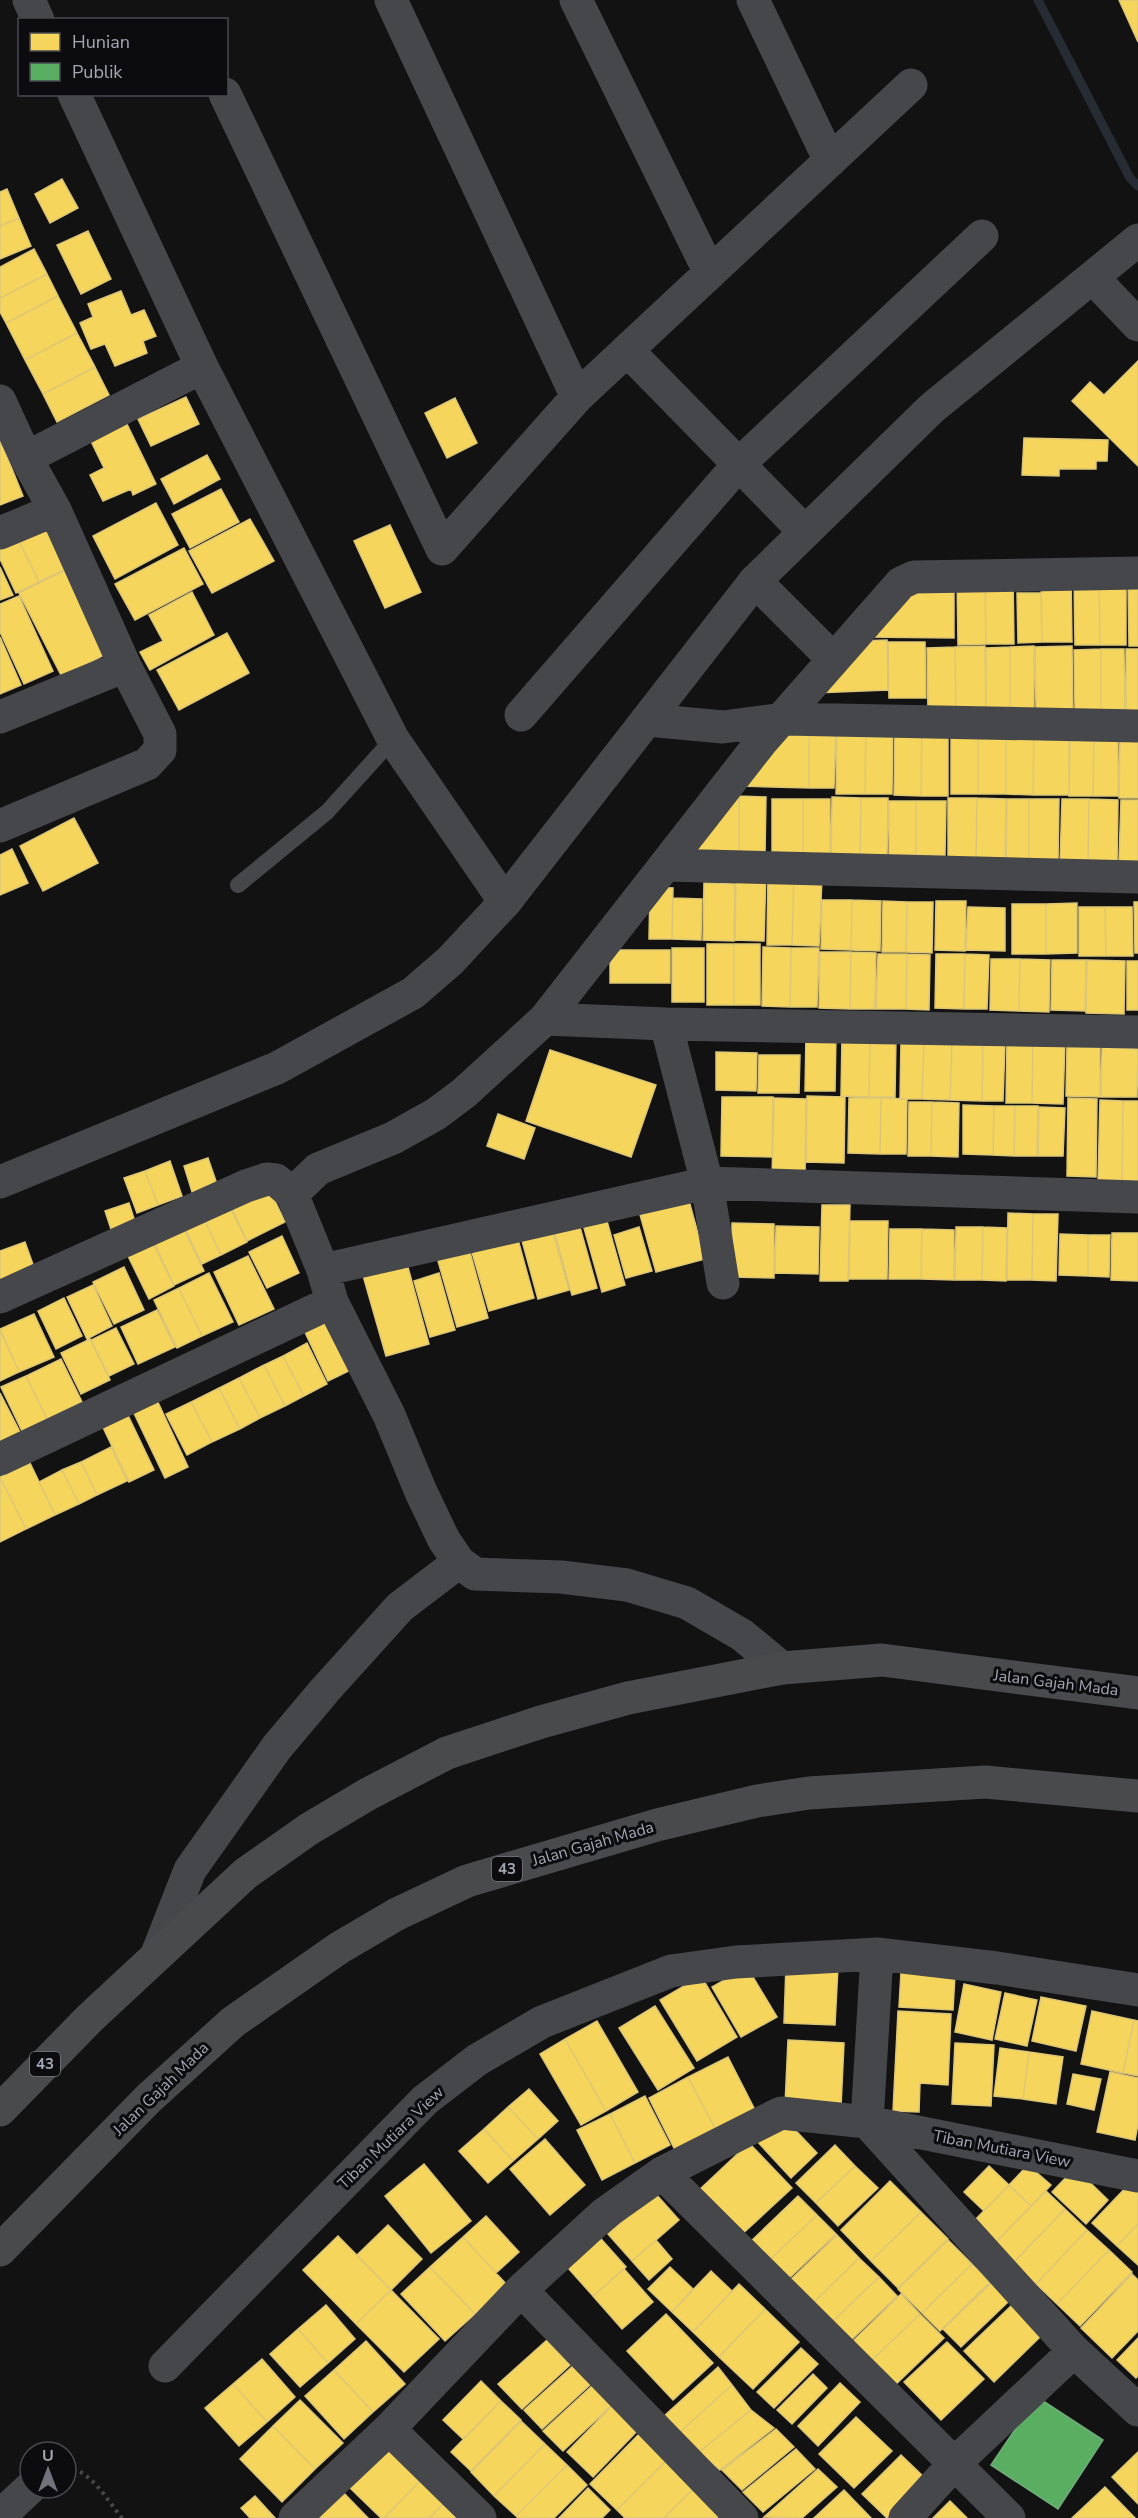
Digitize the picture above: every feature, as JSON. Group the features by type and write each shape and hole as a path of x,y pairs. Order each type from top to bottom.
{"highway":[{"name":"Jalan Gajah Mada","path":"0,2110 90,2018 245,1874 309,1829 368,1794 447,1754 541,1722 628,1698 782,1668 882,1660 1138,1694"},
{"name":"Jalan Gajah Mada","path":"0,2250 149,2098 233,2022 339,1948 397,1914 467,1881 657,1825 757,1801 809,1792 985,1782 1138,1796"}],"street":[{"path":"29,0 37,18"},
{"path":"391,0 578,396"},
{"path":"576,0 710,273"},
{"path":"753,0 830,161"},
{"path":"226,96 442,549 578,396 911,85"},
{"path":"75,96 202,367 393,739 505,902"},
{"path":"521,715 739,465 982,236"},
{"path":"0,1182 277,1068 385,1011 413,993 450,961 505,902 755,581 932,408 1138,240"},
{"path":"1104,270 1138,325"},
{"path":"627,350 805,532"},
{"path":"26,458 202,367"},
{"path":"0,401 26,458 55,510 125,666 160,734 160,750 147,764 0,826"},
{"path":"0,533 55,510"},
{"path":"292,1194 304,1180 318,1170 393,1138 436,1114 464,1093 545,1019 762,741 784,719 833,659 901,583 914,578 1138,573"},
{"path":"755,581 833,659"},
{"path":"0,717 125,666"},
{"path":"647,720 723,727 784,719 1138,726"},
{"path":"666,866 1138,877"},
{"path":"545,1019 666,1024 1138,1032"},
{"path":"666,1024 707,1183 723,1283"},
{"path":"0,1297 246,1186 267,1179 276,1180 292,1194 323,1270 332,1302 389,1415 444,1540 459,1562 475,1574 561,1577 627,1585 687,1603 742,1635 782,1668"},
{"path":"323,1270 707,1183 1138,1197"},
{"path":"0,1459 332,1302"},
{"path":"157,1954 190,1870 277,1747 400,1607 459,1562"},
{"path":"877,1954 867,2122 1074,2351 1138,2410"},
{"name":"Tiban Mutiara View","path":"165,2366 426,2100 477,2060 542,2022 671,1971 736,1962 877,1954 997,1968 1138,1990"},
{"name":"Tiban Mutiara View","path":"295,2518 389,2429 521,2290 604,2214 662,2173 781,2113 867,2122 1138,2176"},
{"path":"662,2173 1009,2518"},
{"path":"521,2290 742,2518"},
{"path":"905,2518 955,2463 1074,2351"},
{"path":"389,2429 480,2518"},
{"path":"0,2516 18,2499"}],"lane":[{"path":"238,885 327,812 393,739"}],"path":[{"path":"78,2470 89,2477 122,2518"}],"building: Hunian":[{"path":"1119,0 1138,0 1138,42"},
{"path":"62,179 78,208 50,223 35,194"},
{"path":"7,189 19,218 0,226 0,192"},
{"path":"19,218 31,246 0,259 0,226"},
{"path":"88,231 111,279 81,294 57,245"},
{"path":"34,249 47,274 0,298 0,267"},
{"path":"47,274 58,296 6,323 0,312 0,298"},
{"path":"121,291 131,315 144,310 156,336 143,341 147,353 115,366 105,344 91,349 80,323 93,317 88,304"},
{"path":"58,296 77,333 25,360 6,323"},
{"path":"77,333 95,367 43,394 25,360"},
{"path":"1138,361 1138,466 1072,401 1090,382 1104,395"},
{"path":"95,367 109,395 57,422 43,394"},
{"path":"186,397 199,424 151,446 138,419"},
{"path":"455,398 477,443 447,458 425,413"},
{"path":"125,420 156,484 133,495 131,489 103,501 90,475 104,468 89,437"},
{"path":"1024,438 1108,440 1107,461 1096,461 1096,469 1059,469 1059,476 1022,475"},
{"path":"0,439 23,496 0,505"},
{"path":"207,455 220,479 174,504 161,479"},
{"path":"221,489 239,522 190,548 172,514"},
{"path":"156,503 178,545 115,579 93,536"},
{"path":"250,519 274,561 212,593 189,551"},
{"path":"45,521 68,568 39,582 16,535"},
{"path":"390,525 421,592 385,608 354,541"},
{"path":"16,535 39,582 16,593 0,559 0,542"},
{"path":"184,548 203,584 135,620 115,584"},
{"path":"0,567 13,595 0,600"},
{"path":"69,568 112,651 62,677 19,593"},
{"path":"1099,576 1100,645 1075,645 1074,577"},
{"path":"1099,576 1126,576 1126,645 1100,645"},
{"path":"1013,577 1014,644 986,644 985,578"},
{"path":"957,578 985,578 986,644 958,645"},
{"path":"1071,578 1072,642 1042,642 1041,579"},
{"path":"1128,578 1138,578 1138,646 1129,646"},
{"path":"901,591 954,592 954,638 867,637"},
{"path":"192,592 214,635 150,670 140,652 163,641 149,615"},
{"path":"1017,593 1041,593 1042,642 1018,643"},
{"path":"19,596 53,671 24,684 0,632 0,604"},
{"path":"227,633 249,673 179,710 157,670"},
{"path":"0,637 21,685 0,694"},
{"path":"887,640 888,690 815,693 857,641"},
{"path":"888,642 925,642 926,698 889,698"},
{"path":"985,646 986,710 956,711 955,647"},
{"path":"1034,646 1034,711 1010,712 1010,647"},
{"path":"1072,646 1073,709 1036,709 1035,647"},
{"path":"955,647 956,711 928,711 927,648"},
{"path":"1010,647 1010,712 986,712 986,648"},
{"path":"1101,649 1124,649 1125,709 1101,710"},
{"path":"1101,649 1101,710 1075,710 1074,650"},
{"path":"1126,649 1138,649 1138,713 1126,713"},
{"path":"809,724 809,788 740,786 783,725"},
{"path":"809,724 836,725 834,788 809,788"},
{"path":"837,724 866,724 865,794 836,794"},
{"path":"866,724 893,725 892,794 865,794"},
{"path":"895,727 922,727 921,796 894,795"},
{"path":"922,727 948,727 948,796 921,796"},
{"path":"951,729 978,729 978,794 951,794"},
{"path":"978,729 1006,729 1006,794 978,794"},
{"path":"1006,729 1034,730 1033,795 1006,794"},
{"path":"1034,730 1069,730 1069,795 1033,795"},
{"path":"1120,734 1138,734 1138,798 1119,798"},
{"path":"1070,739 1094,740 1093,796 1069,796"},
{"path":"1094,740 1118,740 1118,796 1093,796"},
{"path":"739,796 739,854 687,851"},
{"path":"739,796 766,797 765,854 739,854"},
{"path":"832,797 861,798 860,860 831,859"},
{"path":"861,798 888,798 887,860 860,860"},
{"path":"948,798 977,798 976,863 948,862"},
{"path":"977,798 1006,799 1005,863 976,863"},
{"path":"772,799 803,799 803,856 772,856"},
{"path":"803,799 830,799 830,857 803,856"},
{"path":"1007,799 1029,799 1029,862 1006,861"},
{"path":"1029,799 1059,799 1058,862 1029,862"},
{"path":"1062,799 1089,799 1088,865 1060,864"},
{"path":"1089,799 1118,800 1117,865 1088,865"},
{"path":"1121,800 1138,800 1138,861 1119,861"},
{"path":"889,801 916,801 916,855 889,855"},
{"path":"916,801 946,801 945,856 916,855"},
{"path":"74,818 98,863 43,891 20,846"},
{"path":"12,849 28,883 0,895 0,855"},
{"path":"736,871 766,871 764,941 735,940"},
{"path":"768,876 794,877 792,945 767,945"},
{"path":"794,877 822,878 819,946 792,945"},
{"path":"704,883 735,884 734,941 703,940"},
{"path":"650,887 673,888 672,939 649,939"},
{"path":"673,898 702,899 701,940 672,939"},
{"path":"822,900 852,900 851,950 821,949"},
{"path":"852,900 881,901 880,951 851,950"},
{"path":"883,901 907,902 906,952 882,952"},
{"path":"936,901 966,901 965,951 935,950"},
{"path":"907,902 933,902 932,953 906,952"},
{"path":"1134,902 1138,902 1138,953 1135,953"},
{"path":"1077,903 1077,953 1046,954 1046,904"},
{"path":"1012,904 1046,904 1046,954 1012,954"},
{"path":"968,907 1005,908 1005,951 966,950"},
{"path":"1079,907 1105,907 1106,956 1079,956"},
{"path":"1105,907 1132,907 1133,956 1106,956"},
{"path":"707,944 734,944 734,1005 707,1005"},
{"path":"734,944 760,944 760,1005 734,1005"},
{"path":"763,947 791,948 790,1007 762,1006"},
{"path":"672,948 704,948 704,1002 672,1002"},
{"path":"791,948 819,948 817,1007 790,1007"},
{"path":"610,950 670,950 670,983 610,983"},
{"path":"820,952 851,952 850,1009 819,1008"},
{"path":"851,952 876,953 875,1009 850,1009"},
{"path":"878,954 907,954 906,1009 876,1009"},
{"path":"907,954 930,955 929,1010 906,1009"},
{"path":"936,954 965,954 964,1009 935,1008"},
{"path":"965,954 989,955 987,1009 964,1009"},
{"path":"991,959 1020,959 1019,1011 990,1010"},
{"path":"1020,959 1050,960 1049,1012 1019,1011"},
{"path":"1052,960 1086,960 1085,1011 1051,1010"},
{"path":"1087,960 1125,961 1124,1014 1086,1013"},
{"path":"1127,961 1138,961 1138,1010 1127,1010"},
{"path":"806,1035 836,1035 835,1091 805,1091"},
{"path":"842,1037 870,1038 869,1097 841,1096"},
{"path":"870,1038 896,1038 895,1097 869,1097"},
{"path":"901,1040 924,1041 922,1099 900,1099"},
{"path":"1007,1040 1033,1040 1032,1103 1006,1103"},
{"path":"1033,1040 1065,1041 1063,1104 1032,1103"},
{"path":"924,1041 952,1042 950,1100 922,1099"},
{"path":"952,1042 983,1043 982,1101 950,1100"},
{"path":"983,1043 1005,1043 1003,1101 982,1101"},
{"path":"1067,1046 1100,1046 1100,1097 1066,1096"},
{"path":"1102,1047 1138,1049 1137,1097 1101,1097"},
{"path":"550,1050 656,1085 631,1157 526,1121"},
{"path":"716,1052 757,1053 756,1091 716,1090"},
{"path":"759,1055 800,1055 799,1093 758,1093"},
{"path":"807,1096 845,1097 844,1163 806,1162"},
{"path":"722,1097 773,1097 772,1157 721,1156"},
{"path":"774,1098 806,1099 805,1180 772,1179"},
{"path":"849,1098 881,1098 880,1154 848,1153"},
{"path":"881,1098 907,1099 906,1154 880,1154"},
{"path":"1068,1098 1097,1099 1096,1177 1067,1176"},
{"path":"1100,1100 1123,1101 1122,1182 1098,1181"},
{"path":"1123,1101 1138,1101 1138,1182 1122,1182"},
{"path":"909,1102 932,1102 931,1156 908,1156"},
{"path":"932,1102 959,1103 958,1157 931,1156"},
{"path":"963,1105 994,1106 993,1155 963,1154"},
{"path":"994,1106 1015,1106 1014,1156 993,1155"},
{"path":"1015,1106 1038,1106 1037,1156 1014,1156"},
{"path":"1039,1107 1065,1108 1063,1156 1038,1156"},
{"path":"498,1114 535,1128 524,1159 487,1146"},
{"path":"208,1158 218,1187 193,1195 184,1166"},
{"path":"170,1161 182,1196 158,1205 145,1171"},
{"path":"145,1171 158,1205 137,1213 124,1178"},
{"path":"265,1180 285,1222 247,1241 227,1198"},
{"path":"225,1197 247,1242 221,1255 200,1210"},
{"path":"688,1197 705,1259 656,1272 639,1211"},
{"path":"129,1203 137,1228 113,1235 105,1211"},
{"path":"822,1205 850,1205 848,1281 820,1281"},
{"path":"200,1210 221,1255 202,1264 180,1219"},
{"path":"1008,1213 1033,1214 1032,1280 1007,1280"},
{"path":"605,1214 625,1285 602,1292 582,1221"},
{"path":"1033,1214 1058,1214 1056,1281 1032,1280"},
{"path":"578,1220 597,1288 572,1295 553,1227"},
{"path":"850,1221 888,1221 887,1279 849,1279"},
{"path":"732,1223 774,1224 774,1278 732,1277"},
{"path":"776,1226 819,1227 818,1274 775,1273"},
{"path":"639,1227 652,1271 626,1278 614,1235"},
{"path":"956,1227 983,1227 982,1280 955,1280"},
{"path":"983,1227 1007,1228 1006,1281 982,1280"},
{"path":"184,1229 204,1271 174,1285 154,1243"},
{"path":"552,1229 569,1290 538,1299 521,1237"},
{"path":"890,1229 922,1229 921,1279 889,1279"},
{"path":"922,1229 954,1230 954,1280 921,1279"},
{"path":"1112,1233 1138,1233 1138,1281 1111,1280"},
{"path":"1060,1234 1088,1235 1088,1276 1059,1275"},
{"path":"1088,1235 1110,1235 1109,1277 1088,1276"},
{"path":"282,1236 299,1273 267,1288 249,1252"},
{"path":"517,1236 534,1298 489,1311 471,1249"},
{"path":"25,1242 35,1270 0,1284 0,1251"},
{"path":"153,1243 174,1286 149,1299 128,1256"},
{"path":"468,1245 488,1318 457,1327 436,1254"},
{"path":"248,1256 274,1309 239,1325 214,1272"},
{"path":"406,1260 429,1344 386,1356 362,1272"},
{"path":"124,1267 144,1310 114,1324 93,1282"},
{"path":"209,1273 233,1322 202,1336 179,1288"},
{"path":"439,1273 455,1330 430,1337 414,1281"},
{"path":"93,1285 112,1326 87,1339 67,1297"},
{"path":"179,1288 202,1336 177,1348 154,1300"},
{"path":"64,1298 82,1336 56,1349 38,1311"},
{"path":"157,1310 175,1347 138,1364 121,1327"},
{"path":"34,1314 54,1357 19,1372 0,1329"},
{"path":"330,1315 355,1368 328,1381 303,1328"},
{"path":"116,1328 134,1364 109,1376 91,1340"},
{"path":"0,1330 19,1372 0,1381"},
{"path":"90,1339 110,1380 81,1394 61,1353"},
{"path":"307,1343 327,1384 304,1396 283,1356"},
{"path":"283,1356 304,1396 285,1406 264,1365"},
{"path":"61,1359 82,1402 47,1419 26,1376"},
{"path":"264,1365 285,1406 260,1418 239,1378"},
{"path":"26,1376 47,1419 22,1431 1,1387"},
{"path":"239,1378 260,1418 240,1429 219,1388"},
{"path":"219,1388 240,1429 212,1442 191,1402"},
{"path":"0,1393 21,1434 0,1444"},
{"path":"156,1398 188,1467 165,1478 132,1409"},
{"path":"191,1402 212,1442 187,1455 166,1414"},
{"path":"125,1409 154,1470 129,1482 100,1421"},
{"path":"111,1447 127,1481 97,1495 81,1462"},
{"path":"81,1462 97,1495 79,1504 62,1470"},
{"path":"30,1463 55,1515 26,1529 0,1477"},
{"path":"62,1470 79,1504 55,1515 39,1482"},
{"path":"0,1477 26,1529 0,1542"},
{"path":"786,1965 838,1967 835,2025 784,2023"},
{"path":"747,1967 777,2017 741,2037 712,1987"},
{"path":"901,1972 955,1975 953,2010 899,2007"},
{"path":"701,1976 737,2037 697,2061 660,2000"},
{"path":"964,1984 1001,1992 992,2040 955,2032"},
{"path":"1005,1993 1037,2000 1027,2046 995,2039"},
{"path":"1041,1997 1086,2006 1076,2051 1032,2041"},
{"path":"655,2006 694,2068 658,2090 619,2028"},
{"path":"898,2011 951,2014 948,2085 920,2083 919,2112 893,2111"},
{"path":"1092,2011 1134,2020 1123,2073 1081,2064"},
{"path":"1134,2020 1138,2021 1138,2076 1123,2073"},
{"path":"597,2021 638,2092 606,2111 565,2039"},
{"path":"565,2039 606,2111 581,2125 540,2054"},
{"path":"788,2040 844,2043 841,2107 785,2105"},
{"path":"955,2043 994,2045 991,2106 952,2104"},
{"path":"1000,2048 1029,2052 1023,2099 994,2096"},
{"path":"1029,2052 1063,2057 1056,2104 1023,2099"},
{"path":"728,2057 757,2114 718,2134 688,2077"},
{"path":"1110,2072 1138,2078 1138,2124 1135,2140 1097,2132"},
{"path":"1073,2074 1101,2079 1094,2110 1067,2104"},
{"path":"688,2077 718,2134 677,2154 649,2098"},
{"path":"529,2089 558,2121 538,2139 508,2107"},
{"path":"645,2096 670,2145 635,2163 610,2114"},
{"path":"508,2107 538,2139 513,2161 484,2129"},
{"path":"610,2114 635,2163 602,2180 577,2130"},
{"path":"781,2115 817,2153 791,2178 755,2139"},
{"path":"484,2129 513,2161 488,2183 459,2151"},
{"path":"545,2139 585,2185 550,2215 510,2169"},
{"path":"749,2143 792,2188 739,2237 697,2192"},
{"path":"835,2145 855,2166 816,2203 796,2183"},
{"path":"424,2164 471,2221 431,2253 385,2196"},
{"path":"1028,2165 1051,2185 1031,2206 1009,2185"},
{"path":"855,2166 878,2188 838,2226 816,2203"},
{"path":"989,2166 1009,2185 984,2211 964,2192"},
{"path":"1075,2168 1108,2200 1086,2224 1052,2192"},
{"path":"1133,2180 1138,2184 1138,2224 1117,2246 1092,2223"},
{"path":"890,2181 921,2212 871,2261 841,2230"},
{"path":"1009,2185 1031,2206 994,2244 972,2223"},
{"path":"1046,2191 1065,2209 1013,2263 994,2244"},
{"path":"655,2193 679,2220 632,2261 608,2234"},
{"path":"798,2196 817,2215 765,2264 747,2245"},
{"path":"1065,2209 1087,2230 1036,2284 1013,2263"},
{"path":"921,2212 948,2239 898,2288 871,2261"},
{"path":"817,2215 836,2234 784,2283 765,2264"},
{"path":"486,2216 519,2252 496,2273 463,2237"},
{"path":"1138,2224 1138,2265 1117,2246"},
{"path":"388,2225 422,2259 391,2290 357,2255"},
{"path":"1087,2230 1109,2250 1057,2304 1036,2284"},
{"path":"594,2231 626,2267 593,2296 561,2260"},
{"path":"837,2235 859,2258 808,2308 785,2285"},
{"path":"338,2236 391,2290 356,2324 303,2270"},
{"path":"463,2237 507,2285 475,2314 430,2267"},
{"path":"656,2240 672,2259 649,2280 632,2261"},
{"path":"948,2240 972,2264 922,2313 898,2289"},
{"path":"1109,2250 1132,2272 1080,2326 1057,2304"},
{"path":"859,2258 879,2277 827,2327 808,2308"},
{"path":"972,2264 990,2282 940,2331 922,2313"},
{"path":"430,2267 475,2314 445,2341 401,2294"},
{"path":"670,2267 693,2289 672,2312 648,2289"},
{"path":"624,2269 653,2302 622,2329 593,2296"},
{"path":"711,2271 732,2291 693,2332 672,2312"},
{"path":"1132,2274 1138,2280 1138,2331 1112,2358 1081,2328"},
{"path":"879,2277 897,2296 845,2346 827,2327"},
{"path":"991,2283 1009,2301 961,2347 943,2329"},
{"path":"739,2284 765,2309 719,2357 693,2332"},
{"path":"391,2290 439,2339 404,2372 356,2324"},
{"path":"901,2294 920,2314 867,2365 848,2346"},
{"path":"326,2305 355,2339 328,2363 298,2329"},
{"path":"1012,2305 1042,2335 994,2382 964,2351"},
{"path":"765,2309 799,2342 753,2389 719,2357"},
{"path":"666,2314 713,2363 673,2400 627,2351"},
{"path":"920,2314 944,2338 891,2389 867,2365"},
{"path":"298,2329 328,2363 300,2387 270,2354"},
{"path":"1138,2338 1138,2376 1136,2378 1117,2360"},
{"path":"547,2340 570,2365 522,2409 498,2384"},
{"path":"366,2341 405,2384 373,2412 334,2370"},
{"path":"947,2342 984,2379 941,2420 904,2382"},
{"path":"801,2348 818,2364 774,2408 757,2392"},
{"path":"262,2359 295,2397 267,2422 233,2384"},
{"path":"575,2364 592,2383 542,2429 524,2410"},
{"path":"718,2367 732,2385 680,2432 663,2417"},
{"path":"334,2370 373,2412 344,2439 305,2396"},
{"path":"813,2374 827,2388 792,2424 777,2410"},
{"path":"481,2381 501,2401 463,2439 443,2420"},
{"path":"840,2383 860,2402 818,2446 798,2426"},
{"path":"233,2384 267,2422 239,2446 205,2408"},
{"path":"593,2385 612,2405 563,2451 543,2431"},
{"path":"732,2385 751,2410 699,2452 680,2432"},
{"path":"300,2400 343,2443 315,2469 273,2426"},
{"path":"501,2401 521,2420 471,2471 451,2452"},
{"path":"614,2404 640,2428 593,2477 567,2452"},
{"path":"751,2410 774,2428 720,2470 699,2452"},
{"path":"856,2417 892,2451 854,2488 819,2454"},
{"path":"521,2421 545,2444 494,2496 471,2472"},
{"path":"273,2426 315,2469 282,2502 240,2459"},
{"path":"776,2429 794,2447 742,2490 722,2470"},
{"path":"639,2434 666,2461 617,2510 590,2484"},
{"path":"394,2440 428,2473 384,2518 381,2518 348,2486"},
{"path":"545,2444 567,2465 516,2516 494,2496"},
{"path":"796,2449 815,2469 763,2512 743,2492"},
{"path":"1138,2452 1138,2504 1112,2477"},
{"path":"901,2455 927,2480 887,2518 862,2494"},
{"path":"666,2461 694,2488 664,2518 625,2518 617,2510"},
{"path":"567,2465 587,2485 554,2518 518,2518 516,2516"},
{"path":"818,2469 837,2487 802,2518 764,2517"},
{"path":"428,2473 451,2496 429,2518 384,2518"},
{"path":"338,2487 368,2518 308,2518"},
{"path":"1105,2487 1135,2518 1072,2518"},
{"path":"588,2488 610,2510 602,2518 559,2518"},
{"path":"694,2488 721,2514 717,2518 664,2518"},
{"path":"844,2490 871,2518 814,2518"},
{"path":"255,2496 275,2518 250,2518 241,2508"},
{"path":"451,2496 464,2518 429,2518"},
{"path":"950,2501 967,2518 933,2518"}],"building: Publik":[{"path":"1037,2397 1103,2440 1058,2509 991,2465"}],"waterway":[{"path":"1038,0 1130,178 1138,186"}]}
